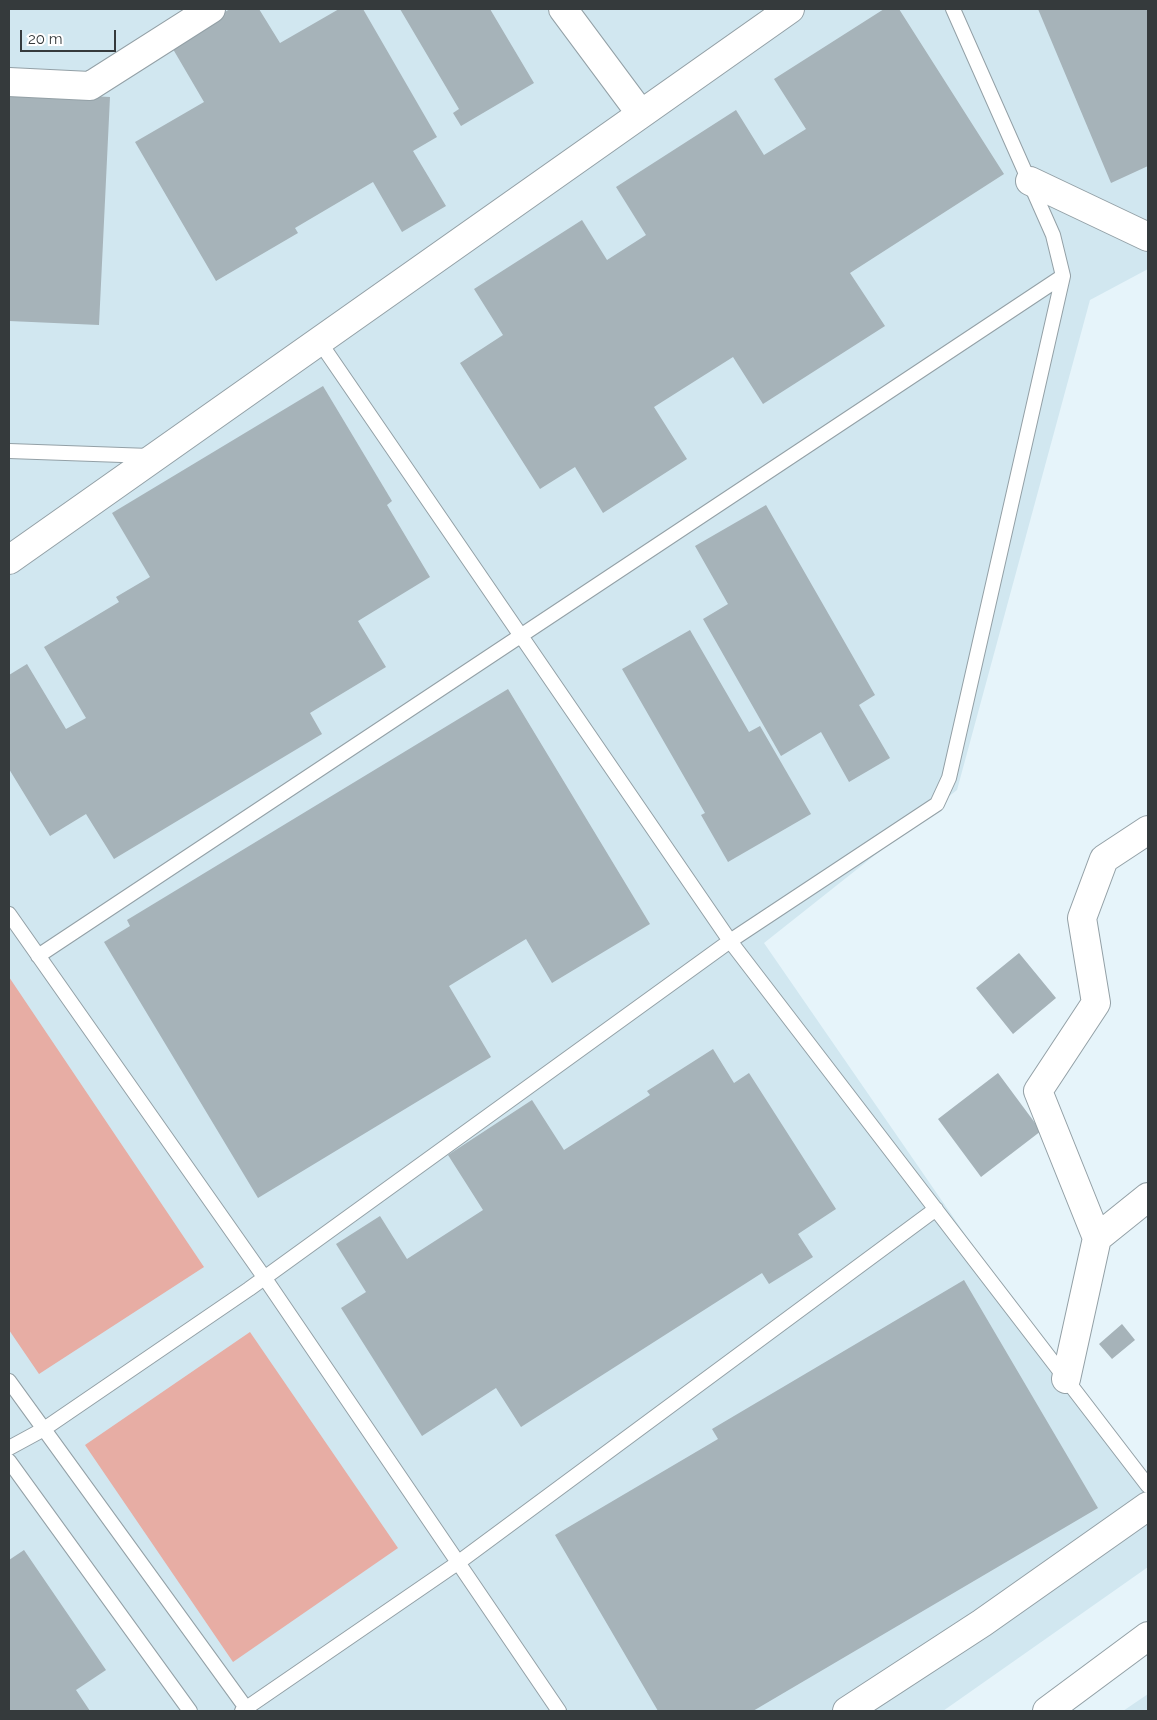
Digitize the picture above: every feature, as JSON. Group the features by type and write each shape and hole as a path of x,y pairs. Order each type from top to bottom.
{"street":[{"path":"9,82 90,86 211,9"},
{"path":"563,9 641,114"},
{"path":"9,560 790,9"},
{"path":"1030,181 1148,237"},
{"path":"1066,1379 1097,1238 1038,1091 1096,1003 1082,918 1104,859 1148,830"},
{"path":"1097,1238 1148,1197"},
{"path":"1097,1238 1148,1214"},
{"path":"847,1711 982,1623 1148,1506"},
{"path":"1046,1711 1148,1636"}],"lane":[{"path":"9,1448 44,1429 264,1277 730,941 937,804 949,778 1063,276 1053,235 953,9"},
{"path":"38,956 1063,276"},
{"path":"319,341 730,941 1148,1486"},
{"path":"9,451 156,457"},
{"path":"9,914 264,1277 559,1711"},
{"path":"9,1381 244,1710 459,1562 936,1209"},
{"path":"9,1462 190,1711"}],"shaded area":[{"path":"9,9 1148,9 1148,269 1090,300 957,790 764,943 1116,1453 1148,1484 1148,1567 943,1711 9,1711"},
{"path":"9,977 204,1267 39,1374 9,1330"},
{"path":"250,1332 398,1548 233,1662 85,1445"},
{"path":"1148,1694 1148,1711 1123,1711"}],"building":[{"path":"230,9 259,9 280,43 339,9 363,9 437,137 413,151 446,206 402,232 373,182 295,228 298,233 216,281 135,142 204,102 170,44"},
{"path":"400,9 490,9 534,83 461,126 453,113 459,109"},
{"path":"884,9 899,9 1004,174 850,273 885,326 763,404 733,357 654,407 687,459 603,513 575,467 540,489 460,363 503,335 474,289 582,220 607,260 646,235 616,187 736,110 764,155 806,129 774,79"},
{"path":"1038,9 1148,9 1148,166 1111,183"},
{"path":"9,92 110,97 99,325 9,321"},
{"path":"323,386 392,501 387,505 430,577 358,621 386,667 310,713 322,734 114,859 86,814 50,836 9,769 9,675 27,664 66,729 86,718 44,647 119,602 116,597 150,577 112,513"},
{"path":"766,505 875,695 859,705 890,758 849,782 821,732 781,756 703,619 728,604 695,546"},
{"path":"690,630 749,732 760,726 811,814 728,862 701,815 705,813 622,669"},
{"path":"508,689 650,924 552,983 526,939 449,986 491,1057 258,1198 104,942 130,926 127,920"},
{"path":"1019,953 1056,998 1013,1034 976,988"},
{"path":"713,1049 734,1083 749,1073 836,1209 798,1234 813,1257 769,1284 762,1273 521,1427 496,1388 422,1436 341,1308 366,1292 336,1244 380,1216 407,1259 483,1210 448,1155 532,1100 564,1150 650,1095 647,1091"},
{"path":"998,1073 1041,1131 981,1177 938,1119"},
{"path":"964,1280 1098,1508 753,1711 658,1711 555,1535 718,1439 712,1429"},
{"path":"1122,1324 1135,1340 1112,1359 1099,1344"},
{"path":"24,1550 106,1670 76,1690 90,1711 9,1711 9,1560"}]}
